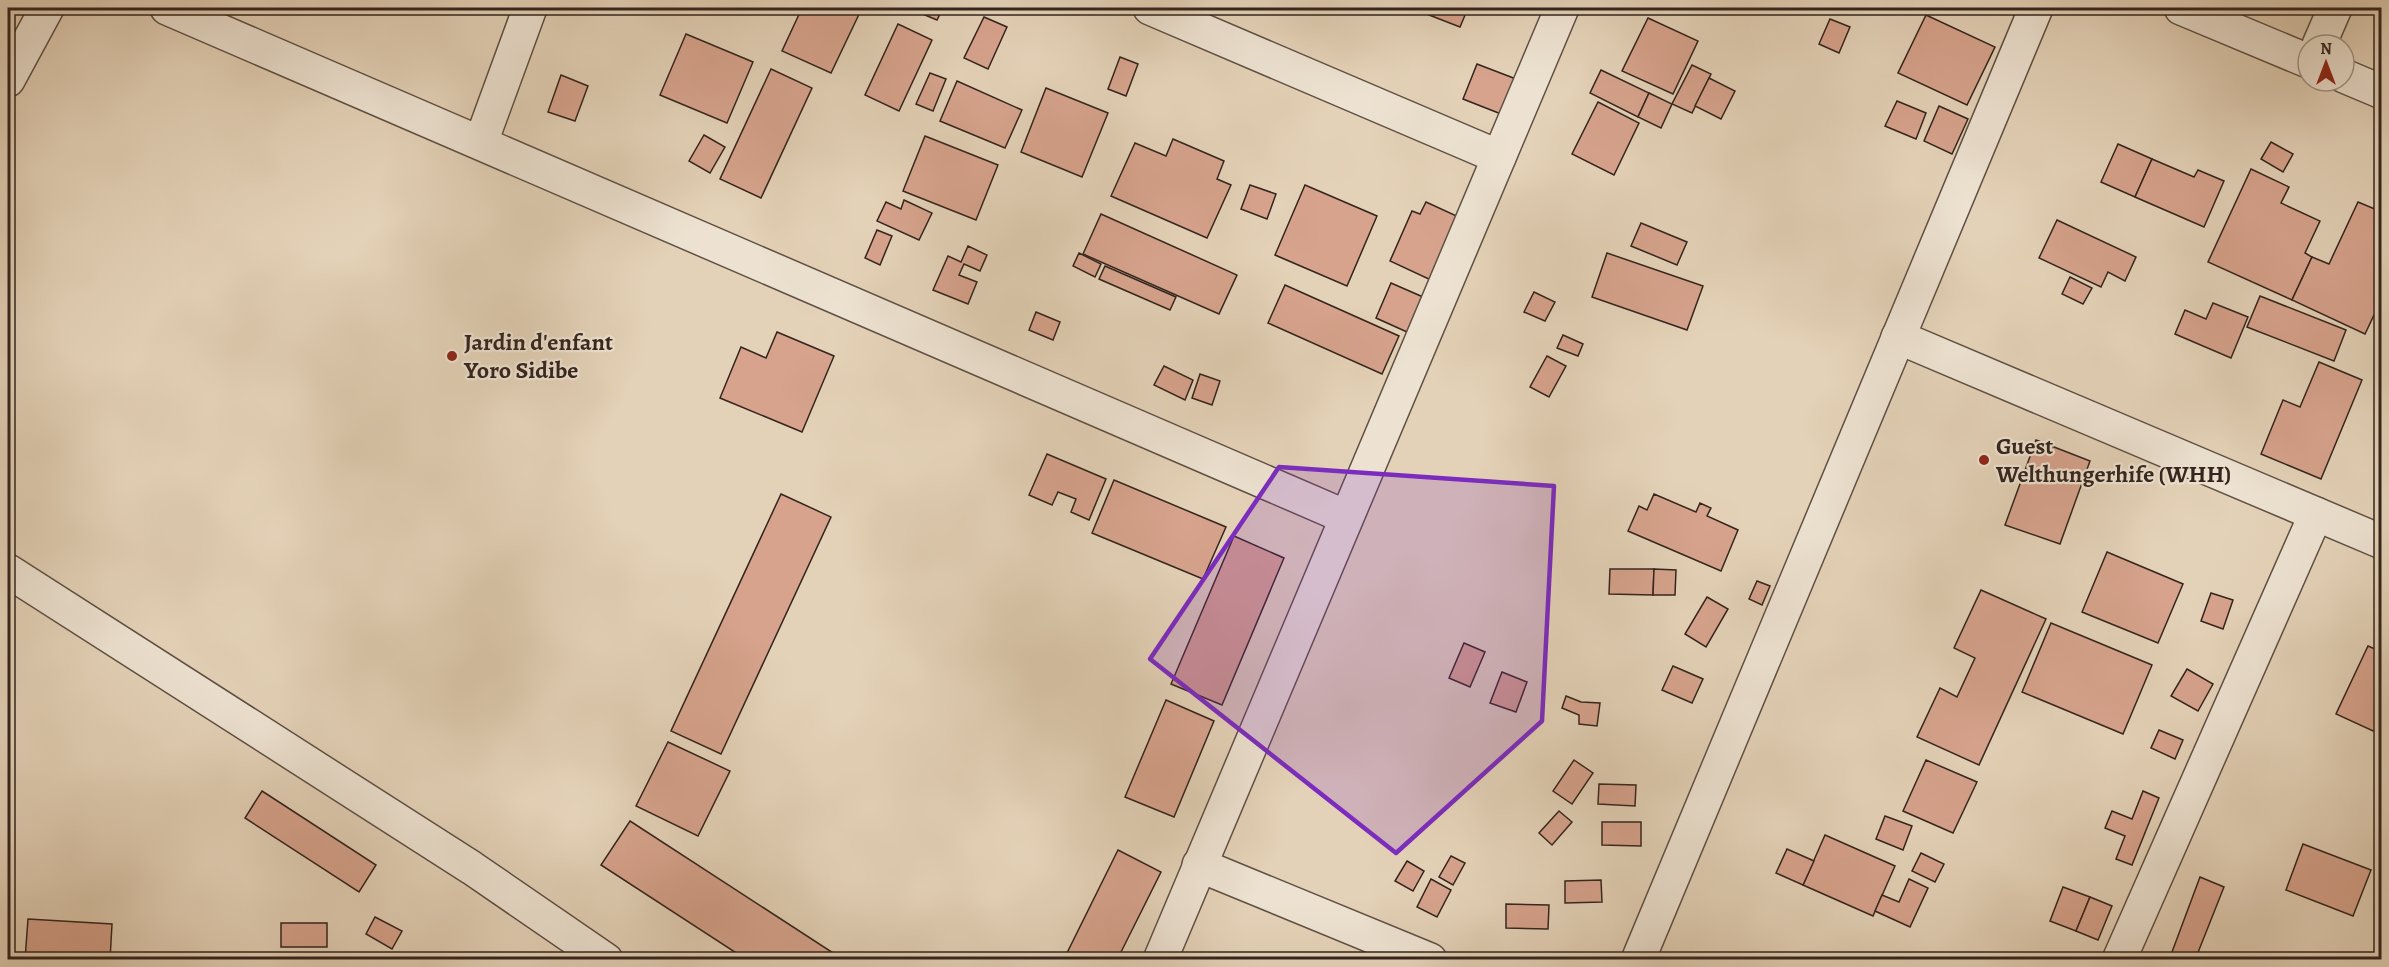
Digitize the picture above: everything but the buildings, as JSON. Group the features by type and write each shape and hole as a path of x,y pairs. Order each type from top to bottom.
{"street":[{"path":"8,80 47,8"},
{"path":"167,8 1346,518"},
{"path":"481,142 530,8"},
{"path":"1150,8 1499,158"},
{"path":"1160,960 1562,8"},
{"path":"1638,960 2036,8"},
{"path":"2181,8 2296,56"},
{"path":"2324,33 2335,8"},
{"path":"2356,81 2382,92"},
{"path":"1898,337 2382,542"},
{"path":"2119,960 2316,514"},
{"path":"8,572 472,868 606,960"},
{"path":"1199,865 1430,960"}],"highlighted area":[{"path":"1279,467 1554,486 1542,721 1396,853 1150,659"}],"place":[{"name":"Jardin d'enfant Yoro Sidibe","path":"452,356"},
{"name":"Guest Welthungerhife (WHH)","path":"1984,460"}]}
